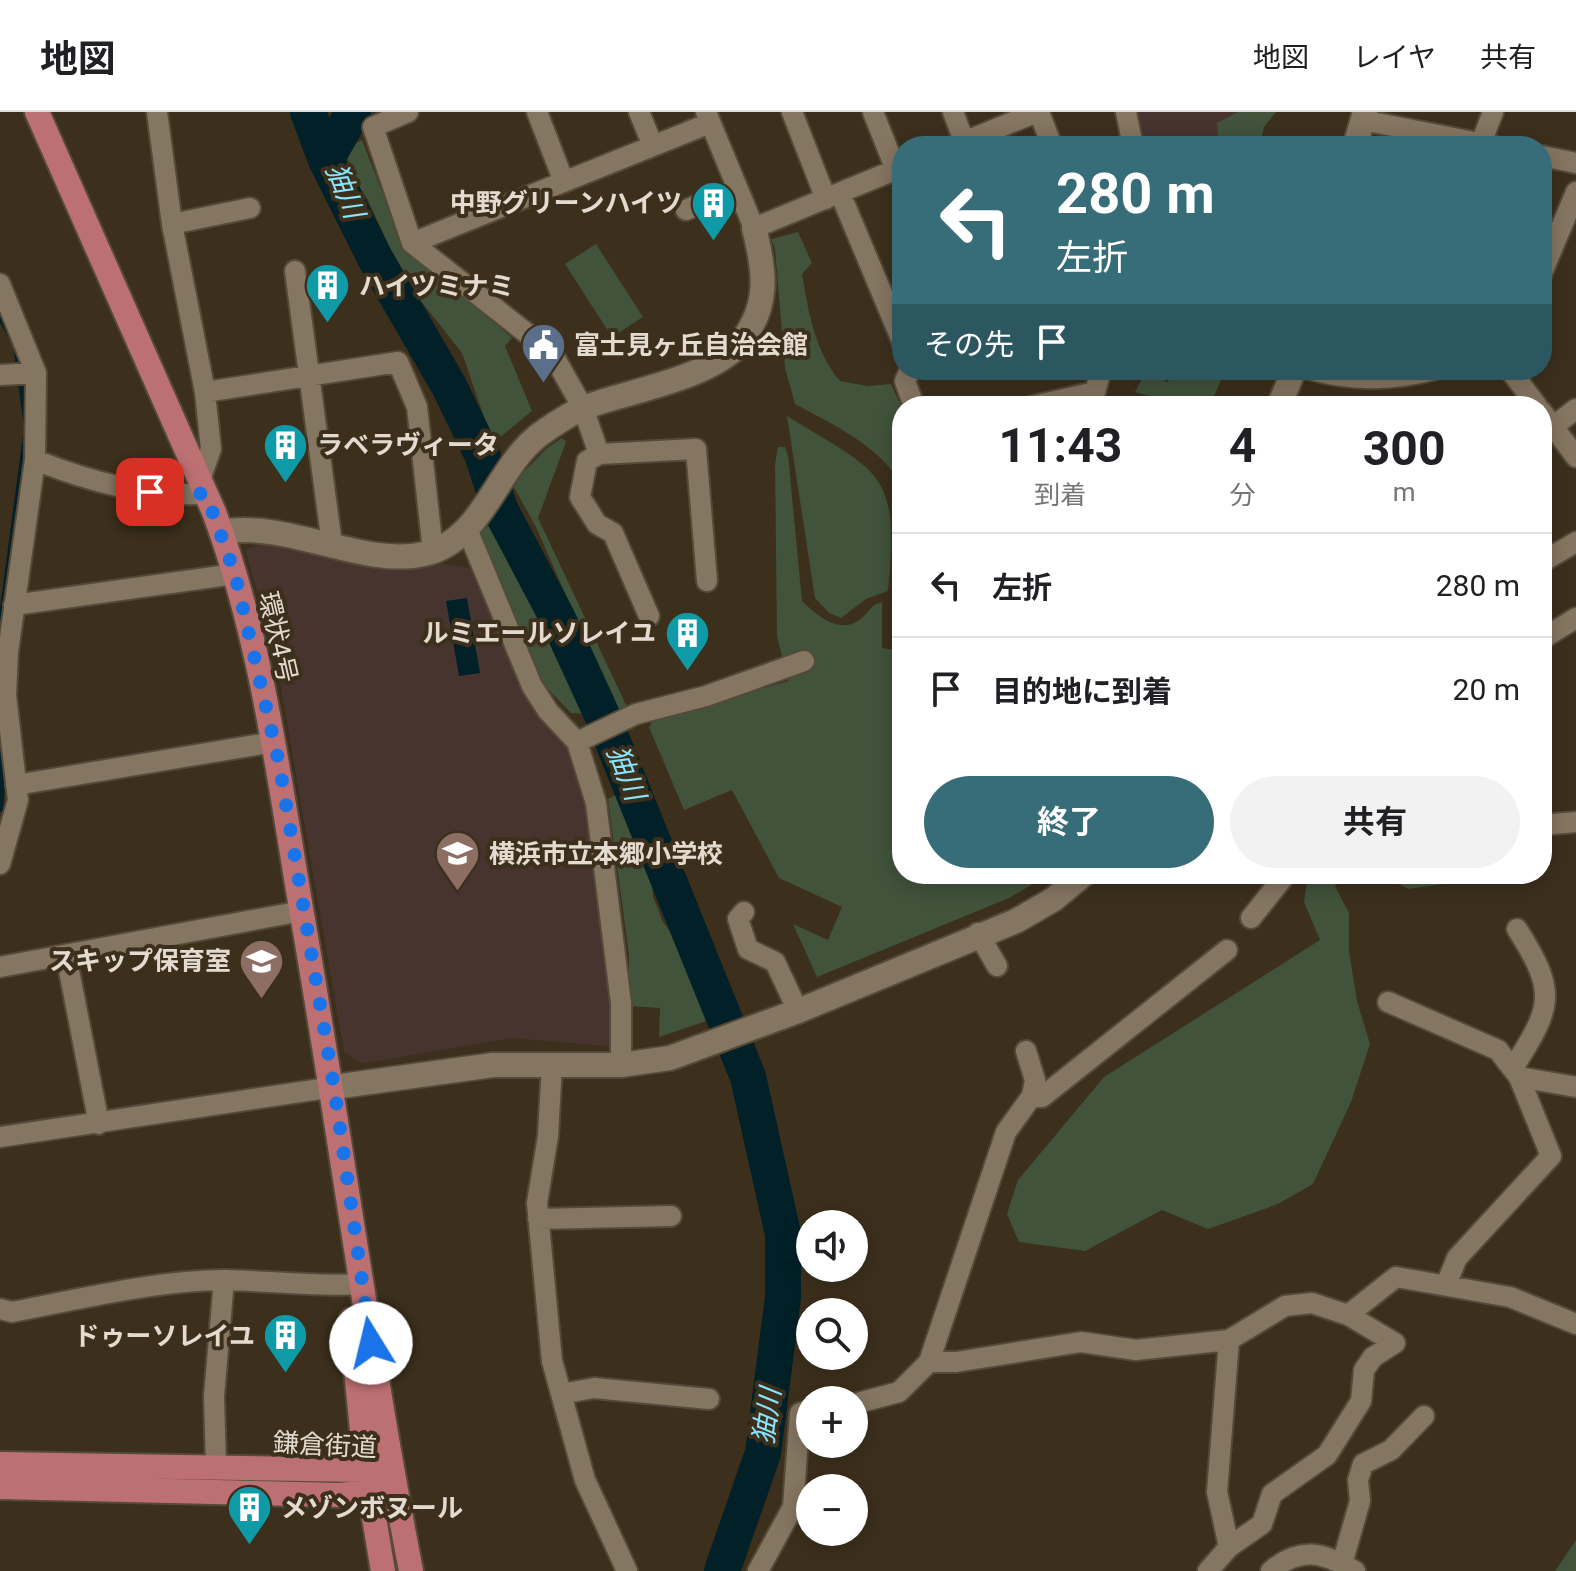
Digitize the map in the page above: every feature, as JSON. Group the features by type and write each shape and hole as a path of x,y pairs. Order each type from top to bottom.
{"main road":[{"name":"環状4号","path":"37,112 203,487 235,574 274,742 334,1087 349,1209 367,1481 383,1571"},
{"name":"環状4号","path":"354,1285 411,1571"},
{"name":"鎌倉街道","path":"0,1464 216,1467 367,1481"},
{"name":"鎌倉街道","path":"0,1487 316,1494 367,1481 394,1478"}],"street":[{"path":"35,460 125,489 175,495 203,487 211,449 205,392 172,224 157,112"},
{"path":"408,112 373,127 412,243 552,353 583,408 599,454"},
{"path":"537,112 564,182"},
{"path":"639,112 653,146"},
{"path":"792,112 892,320"},
{"path":"873,112 892,154"},
{"path":"953,112 959,136"},
{"path":"982,136 1038,112 1048,136"},
{"path":"1126,112 1131,136"},
{"path":"1487,136 1493,112"},
{"path":"1358,136 1363,116 1447,136"},
{"path":"221,532 241,529 270,531 406,556 433,551 467,529 512,464 537,436 583,408 689,373 739,345 756,321 765,295 763,266 754,228 708,117 653,146 412,243"},
{"path":"1552,158 1576,163"},
{"path":"754,228 892,172"},
{"path":"686,210 737,188"},
{"path":"1552,249 1576,192"},
{"path":"172,224 250,208"},
{"path":"295,271 332,544"},
{"path":"0,284 35,374 35,460 14,605 4,708 11,794 0,864"},
{"path":"205,392 398,362 417,407 433,551"},
{"path":"3,375 35,374"},
{"path":"1552,422 1576,409"},
{"path":"1552,431 1576,457"},
{"path":"649,616 613,533 597,524 580,497 587,461 599,454 696,449 707,581"},
{"path":"467,529 532,686 548,711 579,741 596,803 621,1003 621,1065"},
{"path":"1552,556 1576,542"},
{"path":"14,605 235,574"},
{"path":"1552,633 1576,618"},
{"path":"579,741 625,718 706,696 804,661"},
{"path":"11,794 274,742"},
{"path":"1552,824 1576,822"},
{"path":"0,1137 493,1065 621,1065 670,1058 798,1011 978,933 1016,921 1054,899 1072,884"},
{"path":"1251,918 1278,884"},
{"path":"0,967 302,911"},
{"path":"744,912 738,919 748,949 775,962 798,1011"},
{"path":"1516,1072 1546,1006 1540,966 1517,929"},
{"path":"978,933 997,966"},
{"path":"1032,1096 1042,1097 1071,1076 1227,950"},
{"path":"66,955 99,1124"},
{"path":"1388,1002 1498,1050 1516,1072 1551,1156 1457,1258 1446,1285"},
{"path":"868,1400 899,1392 929,1362 1006,1132 1032,1096 1035,1080 1026,1051"},
{"path":"552,1064 538,1219 552,1361 585,1480 627,1571"},
{"path":"1516,1072 1576,1087"},
{"path":"538,1219 671,1216"},
{"path":"1348,1315 1396,1277 1510,1297 1576,1324"},
{"path":"216,1467 214,1396 224,1280"},
{"path":"0,1309 12,1312 115,1293 224,1280 354,1285"},
{"path":"929,1362 956,1362 1081,1342 1136,1350 1229,1340 1285,1306 1312,1303 1348,1315 1395,1343 1373,1357 1364,1370 1361,1401 1327,1455 1272,1494 1262,1524 1229,1547 1208,1571"},
{"path":"1229,1340 1217,1492 1229,1547"},
{"path":"561,1394 594,1388 709,1399"},
{"path":"1271,1571 1288,1557 1308,1552 1348,1567 1360,1501 1358,1480 1363,1464 1391,1450 1424,1416"},
{"path":"758,1571 793,1507 797,1458"}],"shaded area":[{"path":"1135,112 1238,112 1218,123 1219,136 1139,136"},
{"name":"横浜市立本郷小学校","path":"281,537 469,568 480,577 573,749 584,781 618,1047 512,1038 361,1064 344,1052 274,647 245,550"}],"green space":[{"path":"1238,112 1276,112 1264,127 1262,136 1218,136 1217,123"},
{"path":"362,140 402,243 512,338 505,346 532,411 493,443 462,353 405,281 367,198 352,176 345,148"},
{"path":"798,232 812,263 802,274 810,316 824,357 840,381 868,386 891,384 896,396 892,396 892,472 859,440 795,404 785,368 775,249 771,239"},
{"path":"596,244 643,317 612,337 565,264"},
{"path":"1141,380 1221,380 1214,396 1149,396 1135,392"},
{"path":"787,416 864,466 878,481 886,498 891,551 888,591 866,599 841,618 829,613 815,598"},
{"path":"562,438 566,442 538,518 627,707 617,711 536,527 512,484 547,448"},
{"path":"778,447 785,447 802,601 815,613 838,625 855,623 882,602 882,648 892,650 892,884 1033,884 1009,898 817,977 793,924 828,940 842,907 779,878 732,790 684,810 649,727 653,720 788,681 777,636 775,464"},
{"path":"493,521 560,643 560,658 588,714 571,713 539,680 480,534"},
{"path":"618,794 637,829 650,865 653,896 663,922 694,964 712,1019 659,1037 660,1008 629,1006 629,955 608,799"},
{"path":"1307,884 1338,884 1335,886 1349,913 1349,951 1357,1001 1370,1044 1351,1102 1313,1184 1278,1204 1208,1229 1162,1210 1085,1251 1019,1242 1007,1214 1018,1180 1104,1077 1320,940 1304,902"},
{"path":"1398,884 1443,884 1409,889"},
{"path":"1576,1540 1576,1571 1555,1571"}],"water":[{"path":"467,598 480,673 459,676 446,601"}],"waterway":[{"path":"308,112 326,160"},
{"name":"㹨川","path":"353,112 326,160 375,258 449,386 482,454 500,509 558,619 602,715 748,1077 783,1234 783,1297 763,1453 722,1571"},
{"path":"0,316 10,334"},
{"path":"0,631 27,428 17,351"},
{"path":"0,749 3,778 0,809"}],"place":[{"name":"中野グリーンハイツ","path":"713,242"},
{"name":"ハイツミナミ","path":"328,325"},
{"name":"富士見ヶ丘自治会館","path":"543,384"},
{"name":"ラベラヴィータ","path":"286,484"},
{"name":"ルミエールソレイユ","path":"687,672"},
{"name":"横浜市立本郷小学校","path":"458,893"},
{"name":"スキップ保育室","path":"262,1000"},
{"name":"ドゥーソレイユ","path":"286,1375"},
{"name":"メゾンボヌール","path":"250,1547"}],"route":[{"path":"150,492 206,494 235,574 279,763 334,1087 349,1209 371,1343"}]}
